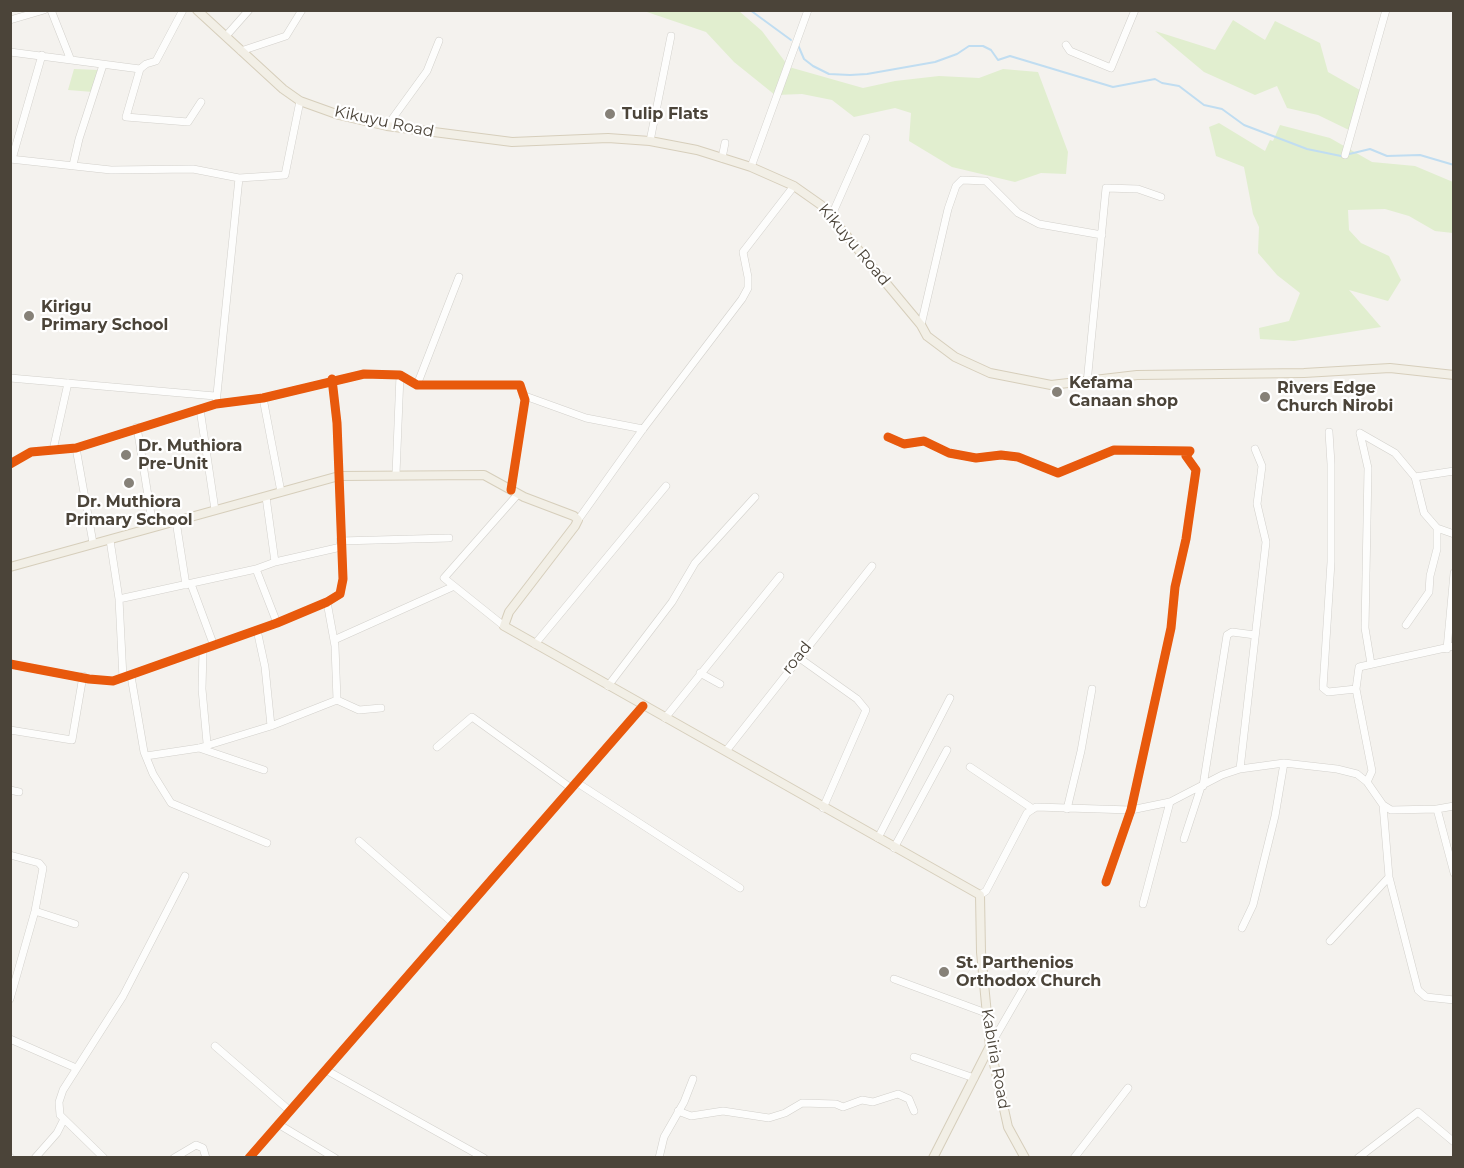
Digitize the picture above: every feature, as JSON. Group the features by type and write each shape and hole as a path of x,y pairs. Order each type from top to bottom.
{"main road":[{"name":"Kikuyu Road","path":"196,10 283,89 300,101 339,115 387,126 512,142 608,138 650,141 751,167 794,186 808,194 831,217 927,336 955,357 990,373 1032,383 1087,383 1137,375 1304,373 1390,368 1454,375"},
{"path":"10,567 339,476 484,475 514,492 578,520 509,612 504,626 980,895"},
{"name":"Kabiria Road","path":"980,895 990,1046 1008,1127 1025,1158"},
{"path":"933,1158 990,1046"}],"street":[{"path":"10,20 44,10"},
{"path":"51,10 70,58"},
{"path":"183,10 156,61 140,69 126,117 188,122 201,102"},
{"path":"226,36 249,10"},
{"path":"241,51 286,36 302,10"},
{"path":"751,167 808,10"},
{"path":"1066,45 1070,51 1111,68 1135,10"},
{"path":"1345,155 1386,10"},
{"path":"650,141 671,36"},
{"path":"387,126 427,71 439,41"},
{"path":"10,52 70,58 140,69"},
{"path":"42,55 11,159 111,170 193,169 240,178 285,175 300,101"},
{"path":"74,165 79,139 103,65"},
{"path":"831,217 866,138"},
{"path":"722,158 725,143"},
{"path":"216,404 215,396 240,178"},
{"path":"921,326 948,209 956,186 962,180 986,181 1018,213 1039,224 1102,235"},
{"path":"578,520 643,429 742,300 748,288 743,252 794,186"},
{"path":"1087,383 1105,195 1108,186 1138,189 1161,197"},
{"path":"417,385 459,277"},
{"path":"10,464 32,452 76,448 216,404 263,398 332,379 364,374 400,375 417,385 498,387 516,384 525,396 586,418 643,429"},
{"path":"396,474 400,375"},
{"path":"10,378 215,396"},
{"path":"10,664 100,680 127,677 277,623 327,602 342,590 339,476 332,379"},
{"path":"53,450 68,383"},
{"path":"504,626 452,587 445,580 445,576 514,492 525,396"},
{"path":"263,398 281,492"},
{"path":"200,409 215,510"},
{"path":"137,427 153,527"},
{"path":"1329,432 1332,562 1323,688 1328,692 1356,688"},
{"path":"1371,664 1365,628 1368,468 1360,434 1395,453 1415,477 1424,513 1437,528 1454,534"},
{"path":"888,436 904,444 924,441 949,453 970,457 1018,457 1058,473 1114,450 1153,448 1190,451 1186,456 1196,470 1186,538 1175,587 1171,628 1131,810 1106,882"},
{"path":"76,448 93,543"},
{"path":"1240,770 1266,542 1257,504 1262,466 1255,449"},
{"path":"1415,477 1454,471"},
{"path":"535,644 666,486"},
{"path":"266,496 275,562"},
{"path":"608,686 672,602 695,563 755,497"},
{"path":"176,521 189,584 214,646"},
{"path":"1406,625 1429,592 1430,576 1437,549 1437,528"},
{"path":"119,599 256,569 341,544 449,538"},
{"path":"110,540 127,677 146,756 153,774 171,803 267,843"},
{"name":"road","path":"726,751 872,566"},
{"path":"256,569 277,623"},
{"path":"1367,782 1372,771 1356,688 1359,668 1450,648 1454,573"},
{"path":"665,718 780,576"},
{"path":"334,640 452,587"},
{"path":"327,602 334,640 337,700"},
{"path":"257,630 265,667 271,726"},
{"path":"1184,839 1202,787 1227,635 1232,632 1255,634"},
{"path":"203,650 202,689 207,743"},
{"path":"798,657 857,699 866,710 823,808"},
{"path":"700,673 720,684"},
{"path":"10,730 72,740 82,676"},
{"path":"1067,809 1081,751 1092,689"},
{"path":"878,838 950,698"},
{"path":"146,756 199,748 207,743 271,726 337,700 358,710 381,708"},
{"path":"249,1158 643,706"},
{"path":"437,747 472,717 574,785 740,888"},
{"path":"199,748 264,770"},
{"path":"894,848 947,750"},
{"path":"1242,928 1253,905 1275,816 1284,763"},
{"path":"970,767 1033,809 1131,810 1170,802 1240,770 1284,763 1337,769 1357,774 1367,782 1383,805 1391,810 1437,809 1454,806"},
{"path":"10,790 19,792"},
{"path":"1143,904 1170,802"},
{"path":"1383,805 1389,877 1418,990 1426,998 1454,1000"},
{"path":"980,895 986,891 1028,813 1033,809"},
{"path":"1437,809 1454,873"},
{"path":"359,841 453,923"},
{"path":"10,855 42,865 34,911 10,999"},
{"path":"104,1158 60,1115 59,1102 76,1068 123,996 185,876"},
{"path":"1330,941 1389,877"},
{"path":"34,911 75,924"},
{"path":"990,1046 1038,963"},
{"path":"894,979 986,1012"},
{"path":"10,1039 76,1068"},
{"path":"215,1046 290,1111"},
{"path":"914,1057 974,1078"},
{"path":"326,1070 484,1158"},
{"path":"659,1158 664,1137 693,1078"},
{"path":"1074,1158 1128,1088"},
{"path":"678,1111 691,1116 723,1111 769,1118 785,1113 802,1103 836,1104 843,1107 862,1100 873,1102 898,1094 909,1099 914,1110"},
{"path":"1358,1158 1418,1112 1454,1142"},
{"path":"35,1158 57,1133 64,1119"},
{"path":"278,1124 336,1158"},
{"path":"174,1158 196,1145 203,1148 206,1158"}],"green space":[{"path":"644,11 739,11 762,31 789,67 863,88 895,81 939,76 979,78 1003,69 1038,72 1068,152 1066,174 1041,173 1015,182 952,167 909,141 911,113 895,108 854,117 832,100 802,94 775,95 734,62 706,32"},
{"path":"1233,20 1265,40 1275,21 1320,43 1328,72 1365,93 1351,131 1318,115 1287,108 1277,86 1255,95 1204,72 1155,31 1215,50"},
{"path":"74,69 99,70 93,92 68,90"},
{"path":"1219,123 1265,151 1270,140 1273,141 1280,125 1330,138 1372,162 1415,166 1453,182 1453,233 1435,231 1409,216 1385,209 1348,210 1349,230 1361,243 1389,256 1401,280 1388,301 1349,290 1381,327 1294,341 1260,339 1259,328 1289,321 1300,293 1277,275 1258,253 1259,227 1253,214 1244,167 1216,156 1209,127"}],"waterway":[{"path":"750,10 791,40"},
{"path":"798,45 804,59 813,66 829,74 850,75 935,62 957,54 969,46 983,46 991,50 998,60 1010,56 1113,87 1155,79 1162,83 1179,86 1204,105 1222,109 1244,125 1307,149 1341,156 1370,149 1387,156 1420,155 1454,165"}],"cycle path":[{"path":"10,464 31,452 76,448 216,404 263,398 364,374 400,375 417,385 520,385 525,400 511,490"},
{"path":"10,664 89,679 113,681 277,623 327,602 340,594 343,579 337,423 332,379"},
{"path":"888,437 904,444 924,441 949,453 976,458 1001,455 1018,457 1058,473 1114,450 1190,451 1186,456 1196,470 1186,539 1175,587 1171,628 1131,810 1106,882"},
{"path":"249,1158 643,706"}],"place":[{"name":"Tulip Flats","path":"610,114"},
{"name":"Kirigu Primary School","path":"29,316"},
{"name":"Kefama Canaan shop","path":"1057,392"},
{"name":"Rivers Edge Church Nirobi","path":"1265,397"},
{"name":"Dr. Muthiora Pre-Unit","path":"126,455"},
{"name":"Dr. Muthiora Primary School","path":"129,483"},
{"name":"St. Parthenios Orthodox Church","path":"944,972"}]}
